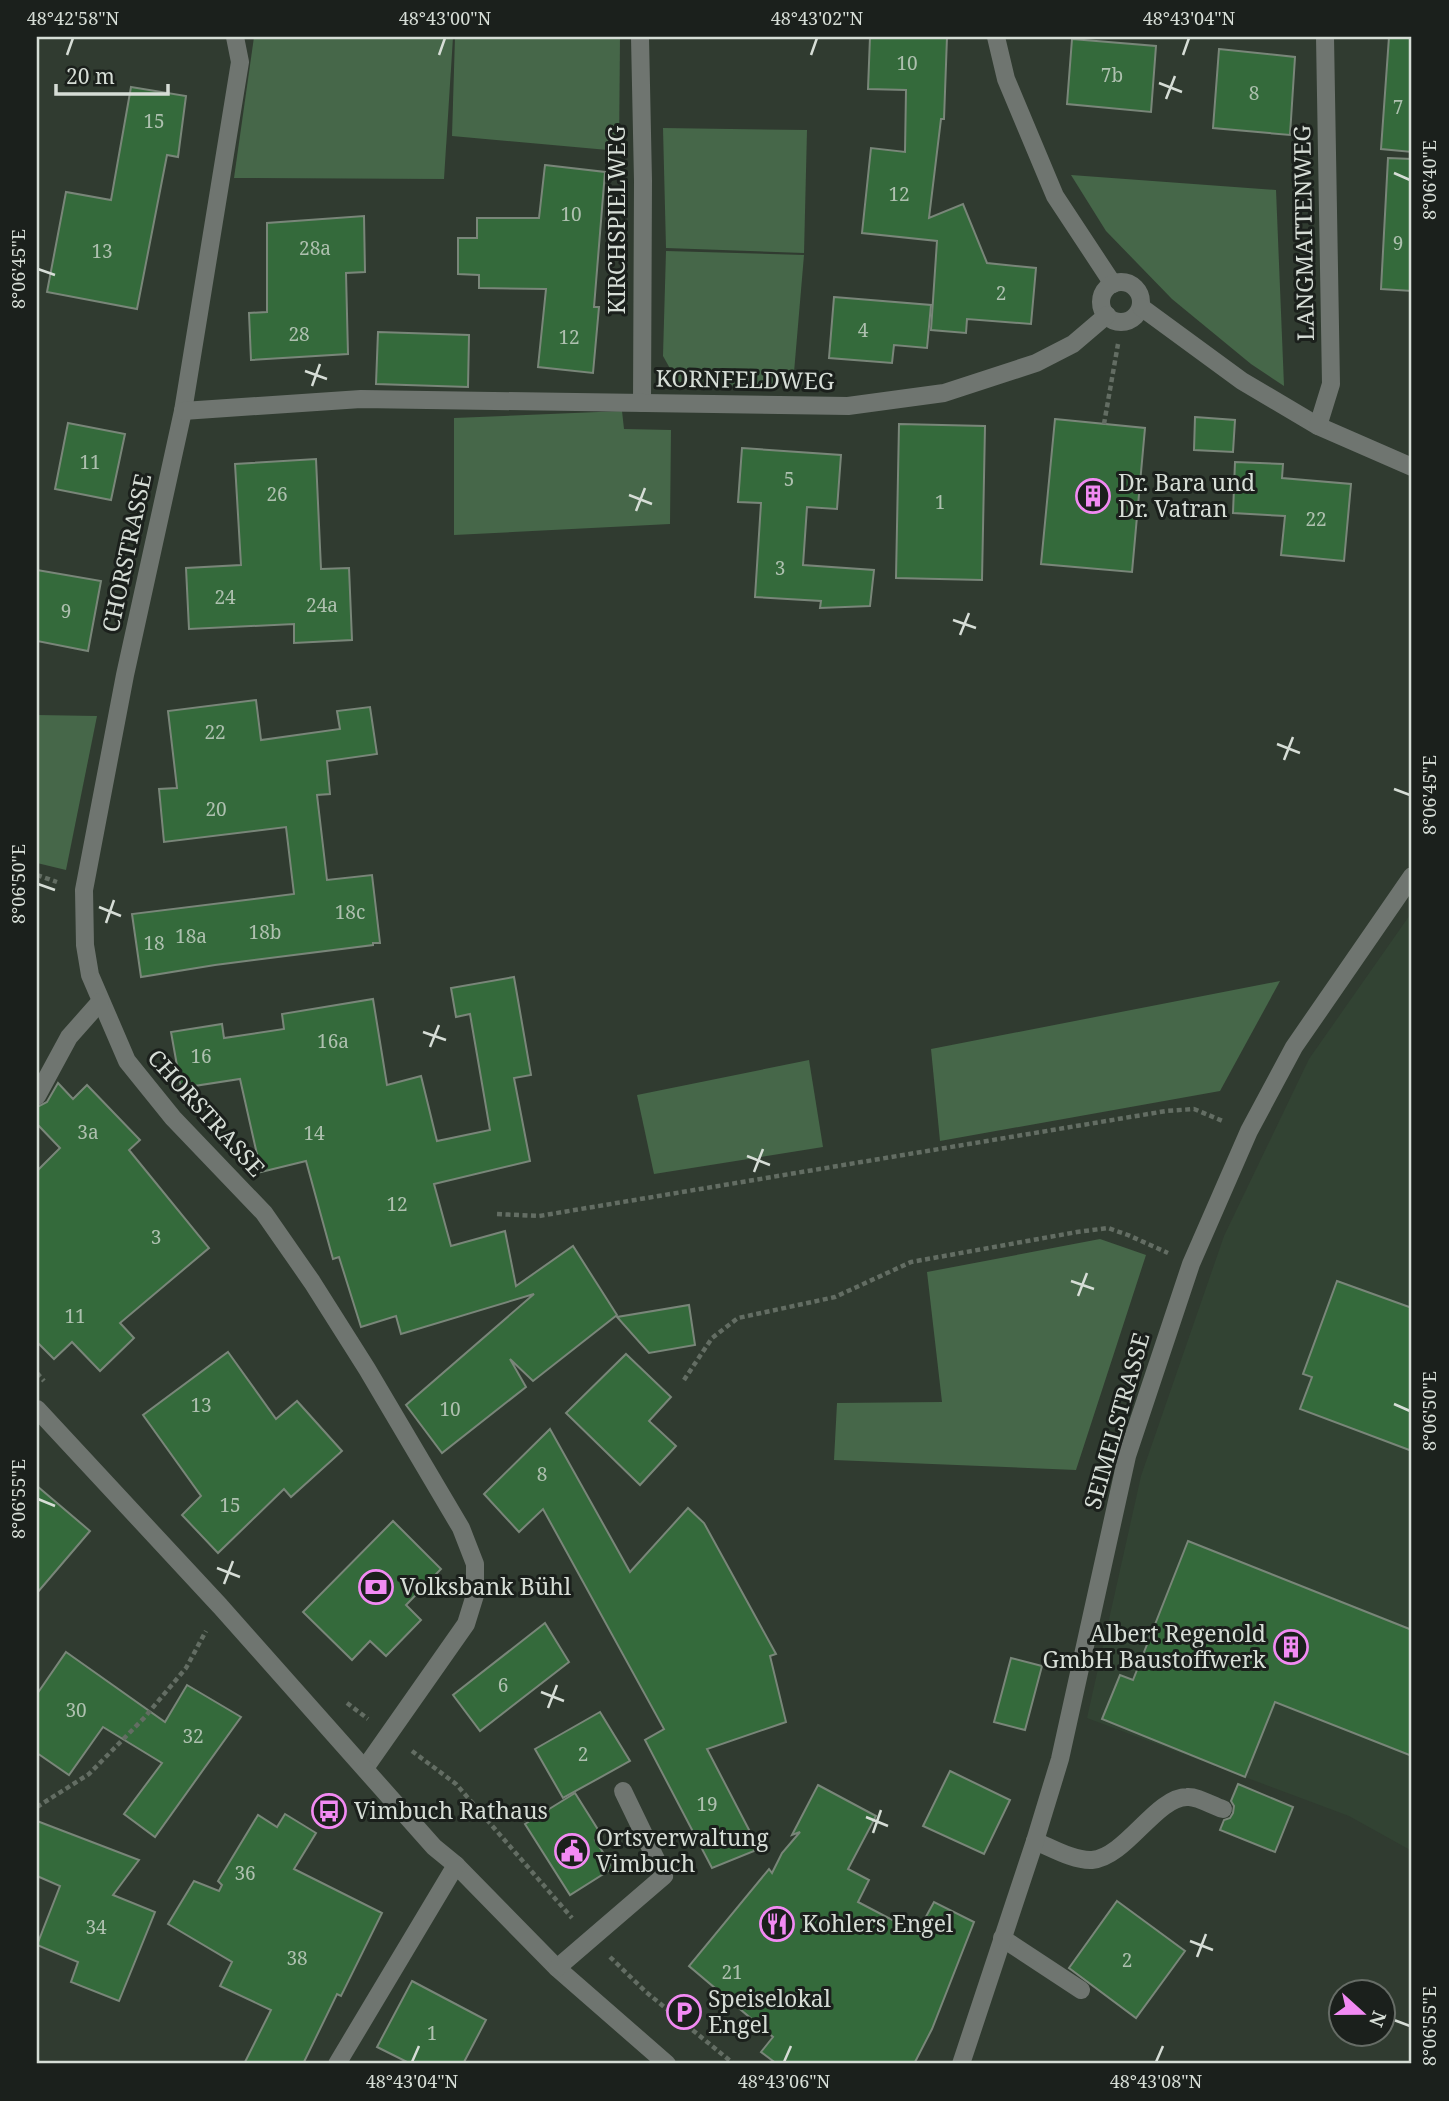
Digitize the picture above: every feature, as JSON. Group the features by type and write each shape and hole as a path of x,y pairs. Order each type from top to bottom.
{"street":[{"name":"CHORSTRASSE","path":"235,37 240,62 183,411 125,676 84,890 85,945 90,975 127,1061 173,1118 264,1213 312,1282 461,1528 475,1564 475,1595 466,1624 365,1768"},
{"name":"KIRCHSPIELWEG","path":"640,37 643,181 642,403"},
{"path":"996,37 1006,79 1055,196 1112,284"},
{"name":"LANGMATTENWEG","path":"1318,426 1331,384 1325,37"},
{"path":"1125,282 1140,294 1141,307 1134,318 1114,319 1101,300 1112,284 1125,282"},
{"path":"1141,307 1242,381 1318,426 1412,467"},
{"name":"KORNFELDWEG","path":"183,411 361,400 848,406 944,393 1036,363 1114,319"},
{"name":"SEIMELSTRASSE","path":"961,2064 1035,1841 1059,1759 1127,1456 1191,1264 1249,1132 1294,1047 1412,876"},
{"path":"37,1096 69,1037 100,1002"},
{"path":"37,1409 220,1606 434,1847 557,1968 667,2064"},
{"path":"557,1968 664,1876 623,1791"},
{"path":"1035,1841 1075,1857 1094,1860 1111,1852 1131,1837 1170,1802 1188,1796 1223,1809"},
{"path":"337,2064 456,1866"},
{"path":"1002,1938 1081,1990"}],"path":[{"path":"1104,424 1114,319"},
{"path":"497,1213 539,1216 1166,1111 1194,1109 1249,1132"},
{"path":"684,1380 712,1338 738,1318 835,1297 911,1262 1108,1228 1128,1234 1191,1264"},
{"path":"37,1807 89,1774 144,1718 186,1668 220,1606"}],"shaded area":[{"name":"Albert Regenold GmbH Baustoffwerk","path":"1412,912 1412,1851 1349,1816 1087,1718 1141,1476 1224,1236 1309,1059"}],"green space":[{"path":"254,37 453,37 444,179 234,178"},
{"path":"455,37 620,37 619,151 452,136"},
{"path":"663,128 807,130 804,253 666,248"},
{"path":"1071,175 1276,190 1284,386 1251,364 1172,299 1106,231"},
{"path":"666,251 804,255 793,384 702,388 677,381 663,356"},
{"path":"622,411 624,429 671,430 670,524 454,535 454,418"},
{"path":"37,715 97,716 66,870 37,863"},
{"path":"1280,981 1220,1091 940,1141 931,1049"},
{"path":"809,1060 823,1147 654,1174 637,1095"},
{"path":"1100,1239 1146,1255 1076,1470 834,1460 837,1403 942,1402 927,1272"}],"building":[{"path":"870,37 947,37 944,119 941,119 929,218 963,204 987,263 1036,268 1031,324 967,319 966,333 931,330 937,241 862,233 871,148 905,152 906,90 868,89"},
{"path":"1389,37 1412,37 1412,152 1381,149"},
{"path":"1072,39 1156,46 1151,112 1067,104"},
{"path":"1219,49 1295,57 1290,135 1213,128"},
{"path":"131,87 186,96 178,157 167,155 137,309 47,292 66,192 111,200"},
{"path":"1388,158 1412,159 1412,291 1381,289"},
{"path":"545,165 605,172 594,307 599,307 593,373 538,367 546,289 479,288 479,275 458,274 458,238 477,238 477,218 539,218"},
{"path":"364,216 365,272 346,273 348,354 251,360 249,313 267,312 267,223"},
{"path":"834,297 931,305 927,348 894,345 892,363 829,358"},
{"path":"378,332 469,335 468,387 376,384"},
{"path":"1195,417 1235,420 1233,452 1194,450"},
{"name":"Dr. Bara und Dr. Vatran","path":"1055,419 1145,428 1132,572 1041,564"},
{"path":"68,423 125,434 111,500 55,489"},
{"path":"899,424 985,426 982,580 896,578"},
{"path":"742,448 841,455 837,509 807,507 803,565 874,570 870,606 820,608 821,601 755,597 761,503 738,502"},
{"path":"316,459 321,569 349,568 352,640 294,643 294,624 189,629 186,568 241,565 235,464"},
{"path":"1235,462 1283,464 1282,478 1351,484 1344,561 1281,555 1285,516 1233,513"},
{"path":"37,570 101,581 88,651 37,641"},
{"path":"256,700 261,740 340,729 337,711 370,707 377,754 327,761 330,794 317,795 327,880 372,875 380,943 141,977 132,914 294,894 286,827 164,842 159,789 177,788 168,711"},
{"path":"514,977 531,1075 514,1078 530,1161 434,1184 451,1246 505,1231 516,1286 573,1246 617,1315 533,1381 510,1359 526,1387 442,1453 406,1405 534,1294 401,1334 396,1316 361,1327 339,1257 333,1259 306,1161 261,1172 240,1079 181,1088 171,1032 222,1024 224,1038 284,1029 282,1014 373,999 387,1085 421,1076 437,1141 490,1130 470,1014 456,1017 451,988"},
{"path":"58,1083 73,1099 87,1085 140,1140 129,1150 209,1248 120,1323 134,1338 100,1371 72,1342 54,1359 37,1342 37,1171 60,1148 37,1124 37,1107 47,1102"},
{"path":"1337,1281 1412,1308 1412,1451 1300,1409 1312,1377 1303,1374"},
{"path":"689,1305 695,1345 649,1353 617,1317"},
{"path":"228,1352 276,1419 297,1401 342,1451 291,1497 284,1489 218,1553 182,1515 201,1496 143,1415"},
{"path":"626,1354 671,1397 649,1421 676,1446 640,1485 566,1413"},
{"path":"550,1429 630,1572 688,1508 704,1523 776,1654 770,1656 786,1722 707,1749 759,1849 712,1868 645,1740 664,1729 543,1509 519,1532 484,1494"},
{"path":"37,1486 90,1531 37,1593"},
{"name":"Volksbank Bühl","path":"393,1521 441,1569 406,1605 421,1620 386,1656 370,1641 352,1660 303,1612"},
{"name":"Albert Regenold GmbH Baustoffwerk","path":"1188,1541 1412,1630 1412,1756 1275,1702 1245,1777 1102,1719 1120,1675 1133,1680"},
{"path":"545,1623 569,1662 480,1731 453,1695"},
{"path":"66,1652 165,1722 187,1685 241,1717 155,1837 124,1814 162,1763 103,1727 69,1775 37,1753 37,1694"},
{"path":"1011,1658 1042,1666 1025,1730 994,1722"},
{"path":"600,1712 630,1761 563,1798 535,1749"},
{"path":"950,1771 1010,1800 984,1854 923,1826"},
{"path":"1238,1784 1293,1807 1275,1852 1220,1830 1224,1820 1230,1818 1233,1813 1234,1806 1231,1801"},
{"name":"Kohlers Engel","path":"818,1785 876,1816 848,1869 869,1880 858,1902 917,1933 934,1902 974,1922 932,2029 914,2064 777,2064 761,2052 773,2037 689,1966 769,1869 772,1873 782,1853 800,1832 792,1835"},
{"name":"Ortsverwaltung Vimbuch","path":"575,1793 602,1836 595,1840 613,1868 570,1895 525,1824"},
{"path":"285,1814 316,1833 294,1869 382,1913 341,1996 337,1994 303,2064 244,2064 271,2010 220,1986 232,1962 168,1924 194,1881 219,1891 222,1885 218,1881 258,1815 277,1827"},
{"path":"37,1821 139,1860 113,1895 155,1912 119,2001 71,1982 78,1962 37,1945 60,1886 37,1876"},
{"path":"1117,1901 1185,1951 1136,2018 1069,1968"},
{"path":"412,1981 486,2020 463,2064 411,2064 377,2047"}],"place":[{"name":"Dr. Bara und Dr. Vatran","path":"1093,496"},
{"name":"Volksbank Bühl","path":"376,1587"},
{"name":"Albert Regenold GmbH Baustoffwerk","path":"1291,1647"},
{"name":"Vimbuch Rathaus","path":"329,1811"},
{"name":"Ortsverwaltung Vimbuch","path":"572,1851"},
{"name":"Kohlers Engel","path":"777,1924"},
{"name":"Speiselokal Engel","path":"684,2012"}]}
